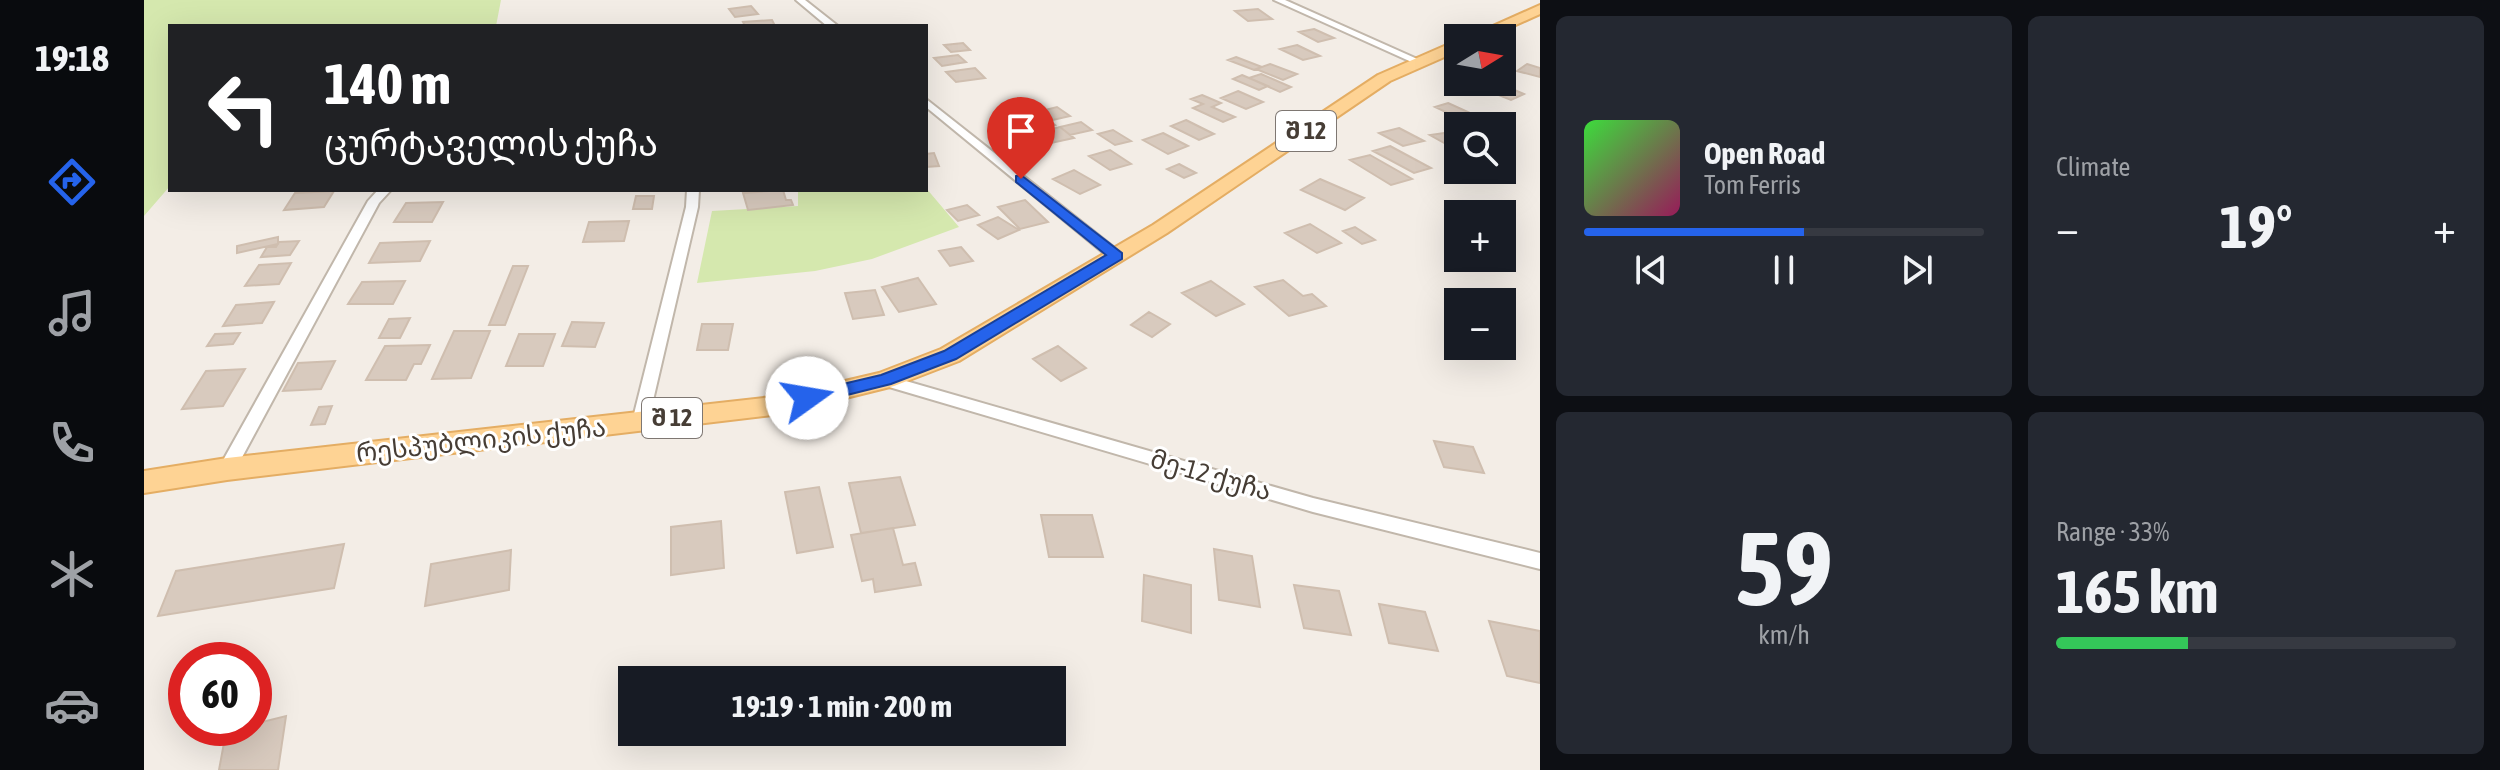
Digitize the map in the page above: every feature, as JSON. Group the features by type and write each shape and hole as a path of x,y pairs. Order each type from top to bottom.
{"main road":[{"path":"1506,24 1540,9"},
{"name":"შ 12","path":"1419,62 1444,51"},
{"name":"რესპუბლიკის ქუჩა","path":"144,482 227,469 781,405 885,380 950,355 1160,229 1384,78 1419,62"}],"street":[{"path":"800,0 830,24"},
{"path":"1278,0 1419,62"},
{"path":"928,104 1116,256"},
{"path":"227,469 374,201 383,192"},
{"path":"640,422 692,207 693,192"},
{"name":"მე-12 ქუჩა","path":"885,380 1313,505 1540,561"}],"green space":[{"path":"144,0 501,0 496,24 168,24 168,188 144,216"},
{"path":"928,190 959,227 872,259 815,271 697,283 712,211 798,206 798,192"}],"building":[{"path":"751,6 758,14 735,17 729,9"},
{"path":"1258,9 1272,19 1248,21 1235,11"},
{"path":"772,20 774,24 744,24"},
{"path":"1314,29 1334,38 1318,42 1299,32"},
{"path":"963,43 970,50 951,52 944,45"},
{"path":"1297,45 1320,56 1303,60 1280,49"},
{"path":"958,55 966,62 942,66 934,58"},
{"path":"1236,57 1262,67 1254,70 1228,60"},
{"path":"1270,64 1297,74 1283,80 1256,69"},
{"path":"1527,64 1540,68 1540,77 1517,71"},
{"path":"975,68 985,78 956,82 946,72"},
{"path":"1261,74 1291,87 1280,92 1249,78"},
{"path":"1242,75 1268,86 1259,90 1233,79"},
{"path":"1238,91 1263,102 1246,109 1221,98"},
{"path":"1516,91 1524,94 1511,100 1501,96 1516,96"},
{"path":"1202,95 1221,103 1212,107 1235,117 1223,122 1193,108 1203,104 1191,99"},
{"path":"1448,103 1468,112 1446,112 1435,107"},
{"path":"1057,107 1070,116 1053,120 1041,111"},
{"path":"1042,115 1055,125 1029,131 1016,120"},
{"path":"1186,120 1214,134 1199,140 1171,126"},
{"path":"1081,122 1092,130 1070,135 1060,127"},
{"path":"1060,127 1074,138 1042,145 1029,134"},
{"path":"1399,128 1424,141 1403,146 1379,133"},
{"path":"1113,130 1131,141 1115,145 1098,134"},
{"path":"1163,133 1188,146 1168,154 1143,140"},
{"path":"1444,133 1444,143 1430,135"},
{"path":"1390,146 1431,168 1414,173 1373,151"},
{"path":"1110,150 1131,164 1110,170 1089,156"},
{"path":"934,153 939,166 928,167 928,154"},
{"path":"1370,155 1412,179 1391,185 1350,160"},
{"path":"1179,164 1196,173 1184,178 1167,169"},
{"path":"1074,170 1100,185 1080,194 1053,179"},
{"path":"1320,179 1364,198 1345,210 1301,190"},
{"path":"333,192 324,207 284,210 295,193"},
{"path":"784,192 786,200 791,200 793,205 748,210 743,193"},
{"path":"636,196 654,196 652,209 633,209"},
{"path":"1025,200 1048,222 1020,229 998,207"},
{"path":"443,202 432,222 394,222 406,203"},
{"path":"967,205 979,215 958,221 947,210"},
{"path":"998,217 1019,230 998,239 978,225"},
{"path":"629,221 624,241 583,242 589,222"},
{"path":"1310,224 1341,243 1317,253 1285,233"},
{"path":"1355,227 1375,240 1362,244 1343,231"},
{"path":"278,237 278,244 237,253 237,246"},
{"path":"299,241 290,255 261,257 267,247 276,247 279,242"},
{"path":"430,241 420,261 369,263 380,243"},
{"path":"961,247 973,261 950,266 939,251"},
{"path":"291,263 279,284 245,286 259,265"},
{"path":"513,266 528,266 505,325 489,325"},
{"path":"918,278 936,304 899,312 882,287"},
{"path":"1283,280 1303,296 1312,294 1326,306 1289,316 1255,287"},
{"path":"405,281 393,304 348,304 362,282"},
{"path":"1211,281 1244,304 1216,316 1182,293"},
{"path":"875,290 884,315 853,319 845,293"},
{"path":"274,302 262,323 223,326 236,305"},
{"path":"1149,312 1170,324 1152,337 1131,325"},
{"path":"410,318 400,338 379,338 389,319"},
{"path":"572,322 604,323 595,347 562,346"},
{"path":"702,324 733,324 728,350 697,350"},
{"path":"454,331 490,331 471,378 432,379"},
{"path":"240,333 233,344 207,346 215,334"},
{"path":"519,334 555,334 543,366 506,366"},
{"path":"430,345 421,364 414,364 406,380 366,380 385,346"},
{"path":"1058,346 1086,368 1061,381 1033,359"},
{"path":"335,361 321,389 283,391 298,363"},
{"path":"245,369 223,406 182,409 206,371"},
{"path":"332,406 325,424 311,425 319,407"},
{"path":"1434,441 1473,447 1484,473 1444,467"},
{"path":"900,477 915,525 861,533 849,483"},
{"path":"819,487 833,547 797,553 785,492"},
{"path":"1041,515 1092,515 1103,557 1049,557"},
{"path":"721,521 724,568 671,575 671,527"},
{"path":"893,528 903,565 915,563 921,585 875,592 873,579 862,581 851,535"},
{"path":"344,544 334,588 158,616 176,571"},
{"path":"1214,549 1252,556 1260,607 1219,600"},
{"path":"511,550 509,590 425,606 431,564"},
{"path":"1144,575 1191,585 1191,633 1142,621"},
{"path":"1294,585 1339,591 1351,635 1304,628"},
{"path":"1379,604 1425,612 1438,651 1389,643"},
{"path":"1489,621 1540,631 1540,683 1507,676"},
{"path":"286,716 278,770 219,770 223,746 272,746 272,720"}],"route":[{"path":"807,398 885,380 950,355 1116,256 1021,179"}]}
